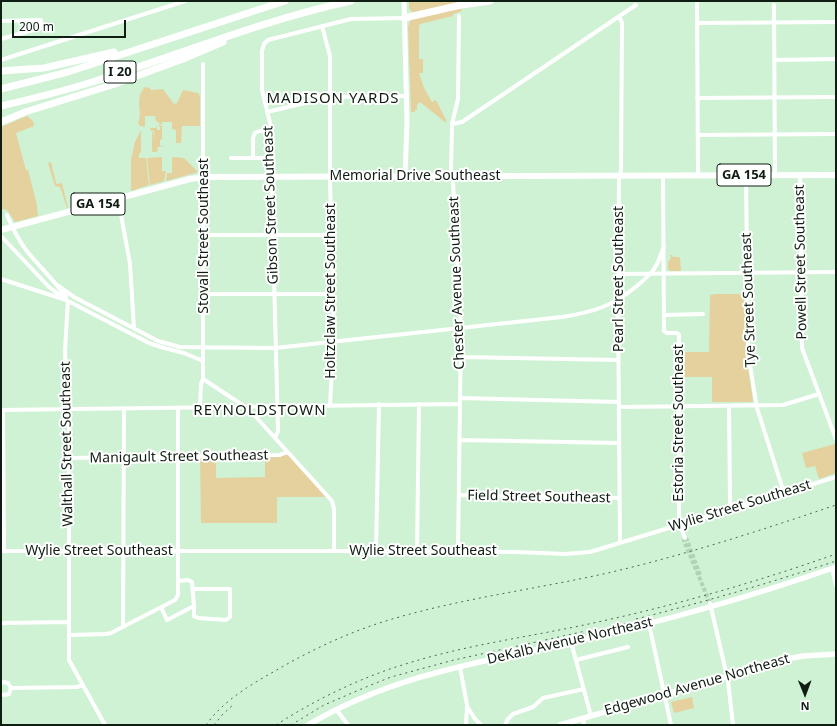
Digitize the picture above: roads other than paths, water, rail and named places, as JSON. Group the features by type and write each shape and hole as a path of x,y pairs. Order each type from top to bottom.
{"highway":[{"name":"I 20","path":"1,89 68,72 285,1"},
{"name":"I 20","path":"1,106 45,96 90,83 238,33 305,12 351,1"},
{"path":"404,18 461,5 490,1"},
{"path":"1,122 25,112 81,95 182,59 214,46 238,33"},
{"path":"1,71 28,70 58,65 157,43"}],"main road":[{"name":"Memorial Drive Southeast","path":"1,230 190,179 204,177 698,175 836,176"},
{"name":"DeKalb Avenue Northeast","path":"308,725 336,709 366,695 394,685 460,667 649,624 834,568"},
{"name":"Edgewood Avenue Northeast","path":"560,725 786,659 803,656 836,654"}],"street":[{"path":"1,60 185,1"},
{"path":"697,2 698,175"},
{"path":"404,4 406,96 405,176"},
{"path":"452,124 462,122 636,5"},
{"path":"774,5 775,175"},
{"name":"Chester Avenue Southeast","path":"458,551 461,328 452,176 452,124 458,99 459,16"},
{"name":"Pearl Street Southeast","path":"619,16 622,23 621,162 618,274 620,543"},
{"name":"Gibson Street Southeast","path":"275,438 278,431 272,235 272,131 262,90 262,51 264,44 268,40 351,19 404,18"},
{"path":"1,21 41,20 41,28 1,39"},
{"path":"697,23 836,22"},
{"name":"Holtzclaw Street Southeast","path":"322,26 330,56 330,176 333,294 333,341 330,405"},
{"path":"774,60 836,59"},
{"name":"Stovall Street Southeast","path":"200,407 201,384 203,379 204,294 203,64"},
{"path":"267,112 330,97 406,96"},
{"path":"698,98 836,98"},
{"path":"254,158 253,138 255,133 260,131 272,131"},
{"path":"698,135 836,134"},
{"path":"231,158 272,158"},
{"name":"Tye Street Southeast","path":"746,175 748,353 756,405 784,493"},
{"name":"Powell Street Southeast","path":"800,175 802,348 836,439"},
{"name":"Estoria Street Southeast","path":"663,176 665,332 677,333 679,335 679,515 680,524 685,538"},
{"path":"118,198 130,264 134,328"},
{"path":"7,215 12,227 26,249 57,285 74,297 158,341 180,347"},
{"path":"204,235 331,235"},
{"path":"1,236 49,287 63,295 74,297"},
{"path":"164,348 276,348 584,313 602,308 633,290 650,274 658,262 664,246"},
{"path":"618,274 836,272"},
{"path":"1,279 31,288 42,294 68,301 149,343 184,353 203,361"},
{"path":"57,285 68,301"},
{"path":"42,294 46,292 49,287"},
{"path":"204,294 333,294"},
{"path":"50,296 63,295"},
{"name":"Walthall Street Southeast","path":"68,301 65,350 67,408 69,412 69,660 105,725"},
{"path":"664,315 703,314"},
{"path":"461,357 618,360"},
{"path":"203,379 244,406 256,417 332,501 334,509 334,551"},
{"path":"460,398 679,406 729,406 783,405 819,394"},
{"path":"376,551 379,404"},
{"path":"417,551 419,404"},
{"path":"3,551 2,410 460,404"},
{"path":"729,406 731,509"},
{"path":"69,635 106,634 123,627 175,600 178,595 178,408"},
{"path":"123,627 124,409"},
{"path":"460,440 619,443"},
{"name":"Manigault Street Southeast","path":"69,458 280,455 287,452"},
{"name":"Wylie Street Southeast","path":"3,551 458,551 572,554 590,552 835,477"},
{"name":"Field Street Southeast","path":"459,495 619,498"},
{"path":"834,568 836,585"},
{"path":"178,581 188,580 192,582 194,616 198,618 226,620 230,616 230,588 193,589"},
{"path":"711,605 727,676 733,725"},
{"path":"160,607 167,620 194,606"},
{"path":"1,622 69,622"},
{"path":"649,624 672,725"},
{"path":"571,642 591,716"},
{"path":"576,660 628,647"},
{"path":"460,667 467,705 466,725"},
{"path":"1,683 8,683 11,688"},
{"path":"11,688 77,687 83,685"},
{"path":"1,694 9,694 11,688"},
{"path":"505,725 513,714 533,707 543,698 584,689"},
{"path":"467,705 471,713 481,725"},
{"path":"336,709 348,725"},
{"path":"583,718 584,725"}],"tunnel":[{"path":"685,538 684,541 710,603"},
{"path":"685,538 700,575"}],"railway":[{"path":"206,725 220,708 256,682 316,649 374,625 417,612 640,565 725,541 836,505"},
{"path":"276,725 308,706 359,681 412,662 476,646 584,625 648,610 774,575 836,554"},
{"path":"636,619 737,592 836,561"},
{"path":"582,634 642,620"},
{"path":"291,725 324,705 391,677 454,660 586,631"},
{"path":"214,725 233,705"}],"district":[{"name":"MADISON YARDS","path":"333,99"},
{"name":"REYNOLDSTOWN","path":"260,411"}]}
